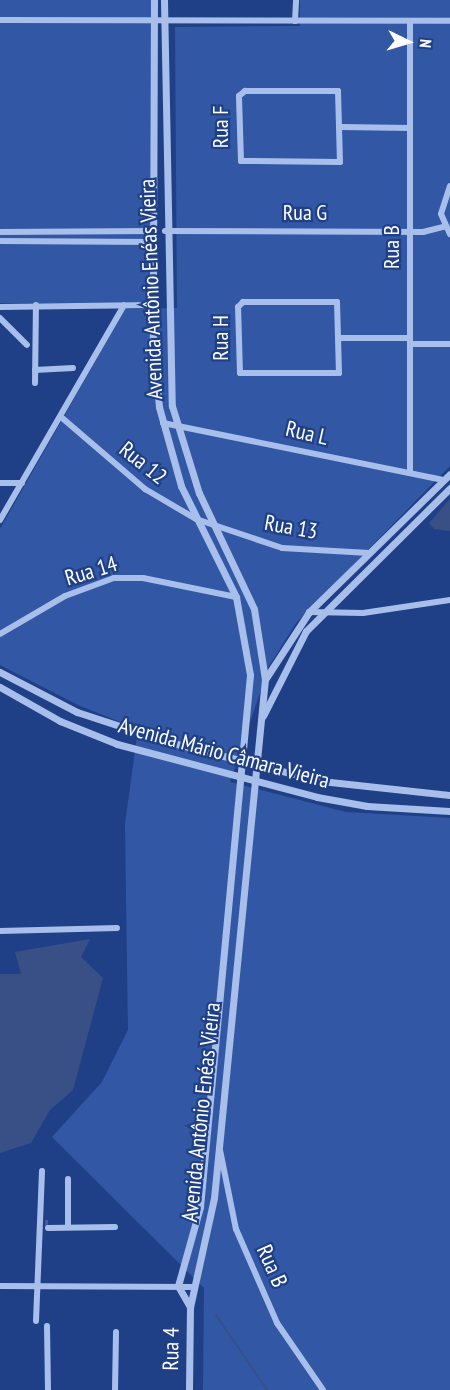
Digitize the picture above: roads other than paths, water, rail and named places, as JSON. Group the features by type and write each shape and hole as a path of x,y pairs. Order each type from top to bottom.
{"street":[{"name":"Avenida Antônio Enéas Vieira","path":"153,0 153,305 163,423 196,519 236,597 250,675 240,761 200,1207 178,1286"},
{"name":"Avenida Antônio Enéas Vieira","path":"164,0 165,231 176,425 211,522 254,609 265,679 254,765 211,1214 192,1287 190,1307"},
{"path":"295,21 296,0"},
{"path":"0,20 450,21"},
{"name":"Rua B","path":"410,22 410,473"},
{"name":"Rua F","path":"243,91 338,91 341,127 338,164 239,159 243,91"},
{"path":"341,127 410,128"},
{"path":"450,186 442,205 443,226 450,234"},
{"name":"Rua G","path":"165,231 410,231 443,226"},
{"path":"0,232 154,231"},
{"path":"0,241 154,242"},
{"name":"Rua H","path":"243,302 338,302 341,338 337,374 242,374 238,368 238,307 243,302"},
{"path":"35,383 36,305"},
{"path":"0,520 124,305"},
{"path":"0,307 153,305"},
{"path":"0,318 27,345"},
{"path":"341,338 450,344"},
{"path":"35,370 73,368"},
{"name":"Rua 12","path":"60,417 152,494 196,519 211,522"},
{"name":"Rua L","path":"163,423 443,480"},
{"path":"265,679 309,612 450,474"},
{"path":"0,483 21,483"},
{"path":"259,727 290,656 320,615 450,488"},
{"name":"Rua 13","path":"211,522 282,548 369,553"},
{"name":"Rua 14","path":"0,634 65,596 114,578 143,578 236,597"},
{"path":"309,612 320,615 412,609 450,600"},
{"name":"Avenida Mário Câmara Vieira","path":"0,672 108,725 254,765 369,790 450,795"},
{"name":"Avenida Mário Câmara Vieira","path":"0,687 102,739 254,780 367,806 450,811"},
{"path":"0,931 117,928"},
{"name":"Rua B","path":"219,1143 236,1229 277,1323 323,1390"},
{"path":"36,1321 37,1286 45,1226 42,1171"},
{"path":"68,1179 68,1227"},
{"path":"45,1226 115,1227"},
{"path":"0,1286 192,1287"},
{"path":"178,1286 190,1307"},
{"name":"Rua 4","path":"189,1390 190,1307"},
{"path":"47,1326 48,1390"},
{"path":"115,1390 116,1332"}],"waterway":[{"path":"216,1315 267,1390"}]}
